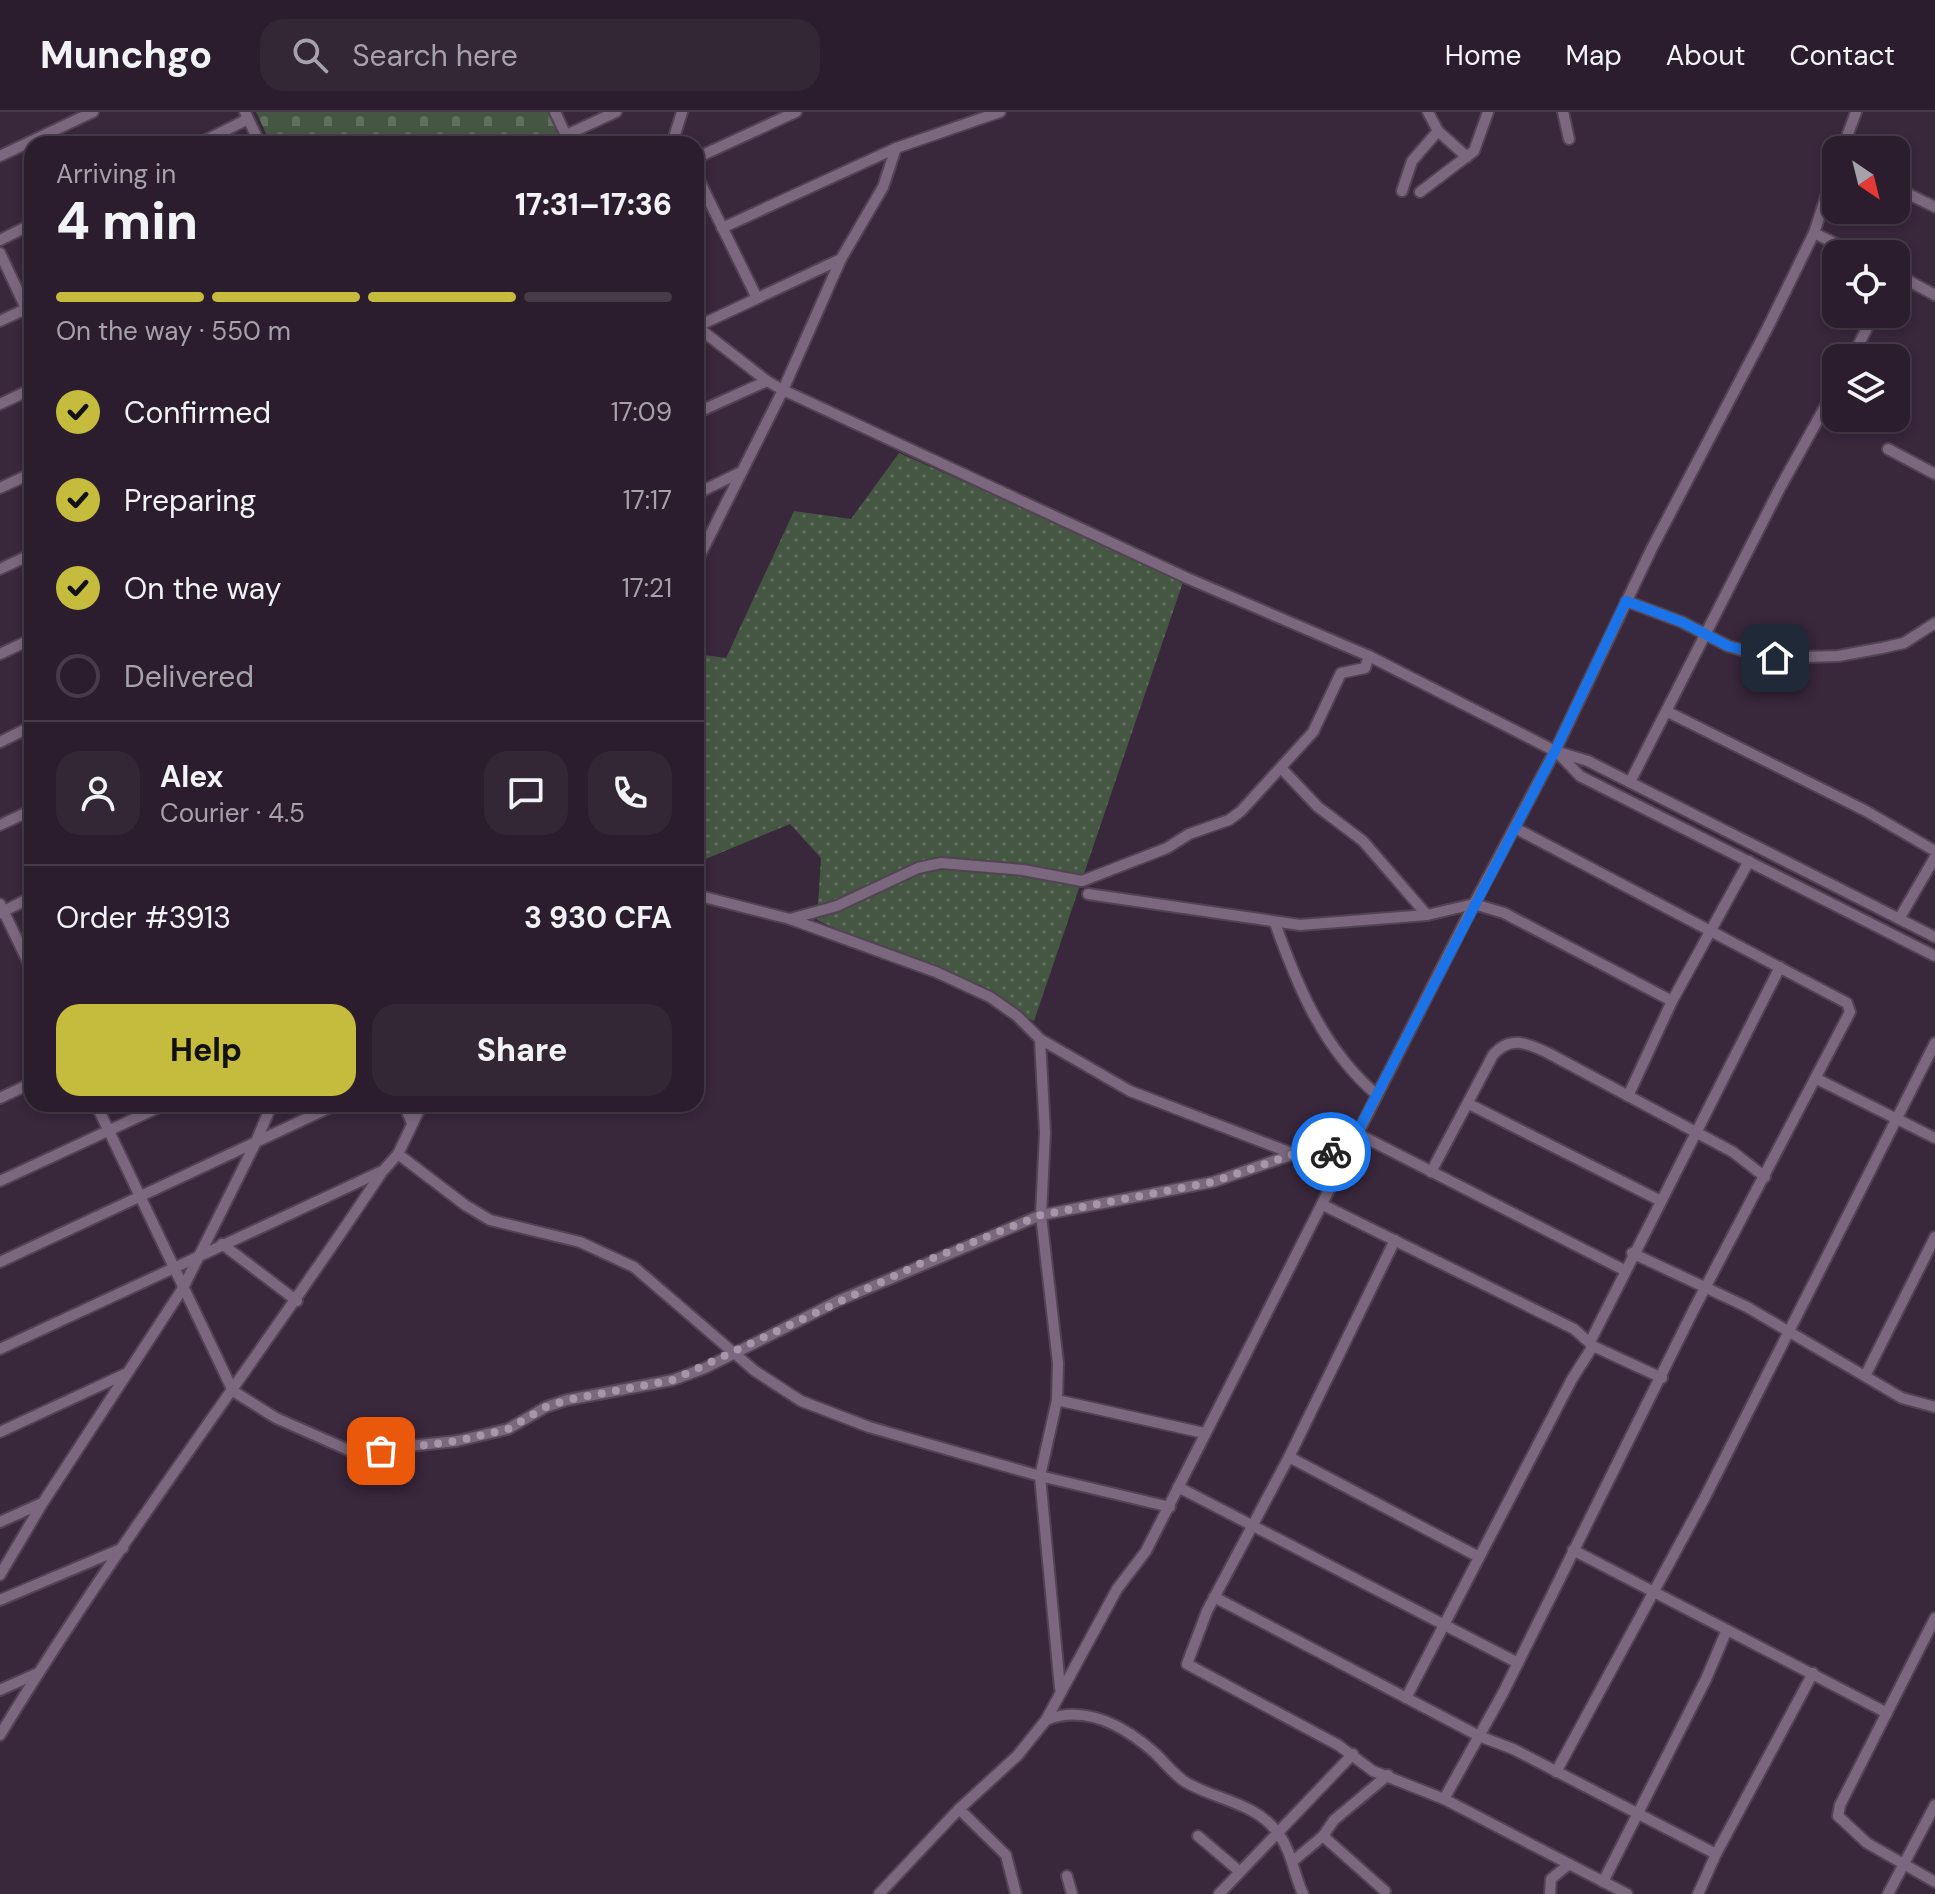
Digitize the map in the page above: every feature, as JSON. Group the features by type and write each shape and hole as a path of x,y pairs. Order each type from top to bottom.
{"street":[{"path":"42,136 93,112"},
{"path":"555,112 566,136"},
{"path":"575,136 616,112"},
{"path":"674,136 682,112"},
{"path":"704,154 796,112"},
{"path":"722,228 896,148 1000,112"},
{"path":"1428,112 1438,131 1467,157"},
{"path":"1420,192 1475,149 1488,112"},
{"path":"1563,112 1569,139"},
{"path":"1847,136 1856,112"},
{"path":"212,136 247,116 256,136"},
{"path":"1402,191 1412,161 1438,131"},
{"path":"0,156 24,145"},
{"path":"704,546 783,390 841,259 883,187 896,148"},
{"path":"704,191 757,298"},
{"path":"1910,194 1934,203"},
{"path":"879,1894 959,1809 1017,1756 1046,1720 1060,1688 1117,1589 1146,1551 1323,1205 1356,1133 1555,751 1626,601 1814,233 1822,209"},
{"path":"0,240 24,228"},
{"path":"1814,233 1828,240"},
{"path":"0,253 24,298"},
{"path":"704,322 841,259"},
{"path":"1910,282 1935,295"},
{"path":"0,321 24,309"},
{"path":"704,332 783,390 1187,578 1369,656 1555,751 1588,761 1935,937"},
{"path":"704,409 767,381"},
{"path":"0,404 24,393"},
{"path":"1630,782 1822,412"},
{"path":"1888,449 1935,474"},
{"path":"704,490 739,473"},
{"path":"0,488 24,477"},
{"path":"0,569 24,558"},
{"path":"1626,601 1752,655 1769,658 1838,656 1904,643 1935,623"},
{"path":"0,654 24,643"},
{"path":"790,919 837,906 918,868 941,863 1009,868 1082,881 1167,848 1189,834 1229,820 1282,769 1313,732 1341,673 1365,668 1369,656"},
{"path":"1668,712 1866,811 1935,854 1899,919"},
{"path":"0,742 24,730"},
{"path":"1555,751 1580,776 1935,956"},
{"path":"1282,769 1318,807 1363,841 1427,915"},
{"path":"0,825 24,814"},
{"path":"1444,1799 1518,1663 1706,1287 1817,1079 1849,1007 1780,967 1515,828"},
{"path":"1628,1096 1672,1001 1749,861"},
{"path":"1088,894 1275,923 1310,925 1427,915 1474,904 1504,913 1672,1001"},
{"path":"704,897 790,919 909,962 990,997 1017,1016 1040,1039 1130,1091 1294,1154"},
{"path":"24,900 1,909 24,954"},
{"path":"1275,923 1321,1031 1344,1062 1377,1095"},
{"path":"1406,1698 1477,1556 1505,1511 1592,1344 1632,1253 1697,1133 1780,967"},
{"path":"1040,1039 1045,1133 1041,1215 1058,1363 1057,1400 1040,1476 1060,1688"},
{"path":"1431,1172 1493,1055 1509,1042 1534,1046 1697,1133 1748,1162 1765,1177"},
{"path":"1556,1772 1656,1590 1934,1046"},
{"path":"1817,1079 1935,1138"},
{"path":"0,1098 24,1087"},
{"path":"1469,1104 1659,1200"},
{"path":"100,1112 233,1391 276,1418 353,1452 457,1441 508,1429 546,1407 673,1380 926,1261 1041,1215 1213,1182 1294,1154 1347,1152"},
{"path":"0,1181 148,1112"},
{"path":"0,1575 42,1504 183,1288 269,1112"},
{"path":"0,1262 321,1112"},
{"path":"407,1112 412,1123"},
{"path":"0,1735 123,1548 297,1301 382,1172 398,1154 418,1112"},
{"path":"1356,1133 1624,1270"},
{"path":"398,1154 490,1220 580,1242 634,1267 733,1353 773,1385 801,1401 869,1427 1040,1476 1170,1507"},
{"path":"0,1349 382,1172"},
{"path":"1323,1205 1574,1329 1592,1344 1662,1378"},
{"path":"1865,1376 1935,1237"},
{"path":"1395,1240 1289,1457 1214,1597 1187,1664 1353,1754 1373,1771 1444,1799 1627,1894"},
{"path":"222,1244 297,1301"},
{"path":"1632,1253 1706,1287 1902,1398 1935,1407"},
{"path":"0,1432 127,1373"},
{"path":"1057,1400 1204,1433"},
{"path":"1289,1457 1477,1556"},
{"path":"1178,1487 1518,1663"},
{"path":"0,1522 42,1504"},
{"path":"0,1600 123,1548"},
{"path":"1573,1550 1656,1590 1726,1632 1813,1673 1887,1713"},
{"path":"1214,1597 1479,1736 1716,1854"},
{"path":"1935,1618 1840,1805 1838,1816 1867,1843 1935,1882"},
{"path":"1603,1882 1639,1815 1726,1632"},
{"path":"0,1690 40,1672"},
{"path":"1698,1894 1716,1854 1813,1673"},
{"path":"1046,1720 1060,1714 1075,1714 1126,1729 1187,1783 1244,1807 1278,1832 1293,1861 1300,1893"},
{"path":"1219,1894 1353,1754"},
{"path":"1293,1861 1323,1836 1334,1820 1388,1775"},
{"path":"1888,1894 1935,1805"},
{"path":"959,1809 1006,1855 1016,1894"},
{"path":"1198,1836 1239,1871"},
{"path":"1323,1836 1385,1891"},
{"path":"1550,1894 1550,1881 1569,1864"},
{"path":"1067,1876 1072,1894"}],"green space":[{"path":"256,112 548,112 559,136 267,136"},
{"path":"899,453 1184,579 1034,1021 817,920 821,858 790,824 704,860 704,655 726,658 794,511 851,519"}],"way so far":[{"path":"381,1451 457,1441 508,1429 546,1407 567,1400 673,1380 705,1368 926,1261 1041,1215 1213,1182 1294,1154 1331,1152"}],"route":[{"path":"1331,1152 1347,1152 1555,751 1626,601 1682,622 1728,646 1752,655 1775,658"}]}
